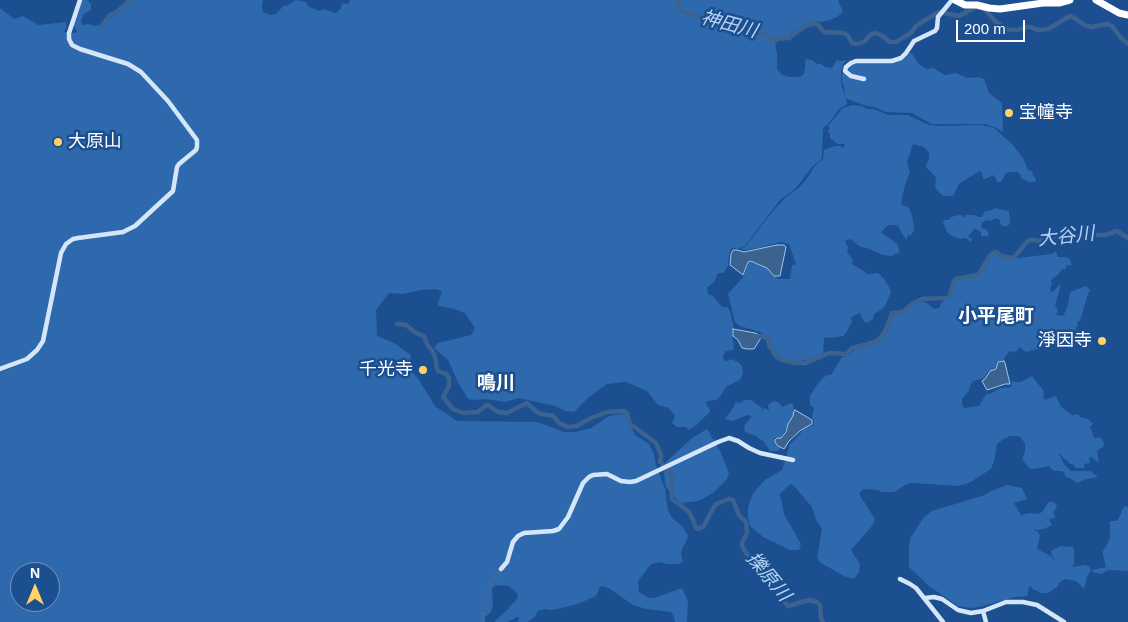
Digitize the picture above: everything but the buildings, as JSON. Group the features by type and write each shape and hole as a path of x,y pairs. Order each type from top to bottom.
{"highway":[{"path":"954,0 964,5 1000,9 1044,3 1059,3 1070,0"},
{"path":"1096,0 1128,15"}],"street":[{"path":"0,369 27,360 37,350 42,341 60,260 66,244 78,238 123,232 135,226 173,191 177,167 197,147 197,140 168,101 141,72 128,64 72,45 69,39 69,32 80,0"},
{"path":"864,79 851,76 845,70 846,67 856,61 892,61 901,58 914,41 935,31 938,17 954,0"},
{"path":"501,569 507,562 513,542 518,536 524,533 559,529 568,517 583,483 589,477 597,474 606,474 626,482 636,481 729,438 760,453 793,460"},
{"path":"900,579 916,588 943,622"},
{"path":"925,598 934,597 942,599 958,610 977,613 1000,603 1023,602 1037,605 1064,622"},
{"path":"983,611 986,622"}],"shaded area":[{"path":"82,0 87,0 91,4 91,10 84,14 81,21 82,25 95,26 103,25 130,0 263,0 263,12 270,15 276,14 283,6 296,0 306,2 309,7 320,11 323,9 336,13 341,8 342,3 348,4 350,0 838,0 843,12 837,17 822,22 816,21 797,30 788,38 782,38 775,44 777,69 781,74 789,77 799,77 804,74 806,59 832,68 837,60 848,60 844,63 841,71 841,83 847,103 840,108 823,128 821,160 813,166 794,190 780,200 745,246 731,249 728,266 725,271 718,273 714,282 707,288 708,294 713,296 722,307 728,307 730,311 734,328 732,330 734,350 725,351 724,360 731,359 738,362 742,366 743,373 740,380 727,386 718,399 707,401 706,404 710,412 689,430 686,427 677,427 672,423 675,416 669,408 658,405 647,391 626,382 607,384 589,397 574,412 519,398 505,402 468,399 448,360 434,348 438,343 471,335 475,328 465,313 438,306 442,291 436,289 403,294 389,293 376,310 377,336 394,343 411,355 410,369 435,406 457,421 538,422 564,432 575,432 591,428 609,416 627,414 635,435 649,444 654,454 665,489 668,511 688,535 682,549 683,562 678,564 660,562 651,564 638,581 639,592 649,598 654,598 682,588 688,601 687,622 675,622 671,612 646,609 633,605 603,586 600,587 596,596 578,604 553,610 545,609 538,611 534,618 527,622 518,622 519,617 517,617 508,622 495,622 517,599 518,594 509,586 495,585 492,589 493,604 491,612 485,617 485,622 0,622 0,8 14,19 23,16 39,25 66,22 64,32 75,33 77,31 74,26"},
{"path":"912,53 918,63 927,69 933,68 945,75 956,73 967,78 979,77 984,79 989,93 1002,103 1003,132 986,124 932,124 914,113 886,112 847,99 842,83 842,75 855,62 892,63 898,62 907,54"},
{"path":"852,105 874,109 888,115 908,115 929,125 981,125 994,128 1012,144 1023,158 1028,170 1032,171 1033,176 1036,178 1035,182 1029,182 1021,178 1017,172 1010,172 1005,174 1001,182 997,182 994,175 983,179 980,171 959,184 953,196 943,196 935,188 936,177 926,167 929,153 924,147 913,144 907,162 910,172 901,203 908,207 911,212 914,231 906,240 898,226 888,225 881,232 897,244 900,252 891,256 883,255 861,247 851,239 845,241 848,247 847,252 853,260 852,264 867,274 878,273 884,279 891,293 885,306 874,314 873,319 868,322 864,322 860,313 853,316 851,318 852,322 844,336 825,337 823,354 811,361 797,362 781,359 770,346 769,338 760,332 740,326 735,322 728,294 743,277 751,261 767,268 778,279 790,279 792,265 796,264 789,244 780,242 746,250 741,249 746,246 787,196 799,188 814,167 823,159 824,150 835,146 844,147 845,144 836,143 830,138 828,131 830,128 828,126 843,108"},
{"path":"994,208 1009,211 1010,224 1002,226 1000,220 995,218 991,221 982,222 981,228 987,230 988,236 981,236 981,232 974,228 968,236 971,239 973,238 971,242 966,238 960,239 952,236 947,232 943,222 959,215 963,217 965,215 974,215 982,217 985,211 993,210"},
{"path":"784,245 786,247 780,276 774,276 767,268 751,261 748,262 743,275 730,265 733,250 744,252"},
{"path":"1056,252 1058,257 1069,258 1072,265 1067,265 1065,270 1062,269 1051,280 1050,289 1052,293 1059,285 1061,286 1055,305 1058,311 1056,315 1065,316 1070,292 1086,286 1090,290 1080,321 1077,321 1075,331 1079,330 1091,334 1093,345 1088,340 1070,339 1026,352 1020,347 1017,351 1010,351 1004,360 997,362 994,369 988,371 984,378 973,381 969,391 962,399 962,404 964,408 979,406 986,394 1000,388 1011,387 1012,381 1021,382 1032,376 1043,390 1045,400 1056,396 1061,407 1072,415 1078,414 1080,417 1088,419 1093,424 1089,428 1091,428 1094,438 1103,440 1104,446 1097,451 1099,463 1091,457 1089,458 1090,463 1084,464 1085,468 1076,468 1059,454 1064,464 1071,471 1090,471 1098,477 1076,483 1074,480 1066,477 1062,471 1054,471 1049,466 1031,469 1022,459 1025,452 1025,443 1019,436 1010,436 997,444 991,469 969,483 958,486 911,483 894,492 863,489 859,494 875,519 872,526 851,550 860,564 859,572 854,579 844,576 821,563 817,558 822,529 816,520 812,507 794,486 790,484 779,495 784,514 801,544 799,550 790,550 763,537 750,526 748,507 753,493 765,480 782,470 790,444 803,429 813,425 814,408 810,405 810,396 823,378 831,375 842,357 848,356 858,347 863,347 880,339 886,332 892,314 905,313 913,304 919,302 924,302 934,309 939,308 942,302 950,297 956,281 979,275 993,254 996,253 1009,259 1052,254"},
{"path":"733,329 762,336 754,349 742,348 738,340 733,336"},
{"path":"1004,361 1010,384 987,390 982,381 990,371 996,369 998,362"},
{"path":"744,400 751,400 762,408 762,411 764,408 769,410 769,404 774,401 782,407 792,403 794,408 793,416 781,438 775,438 774,442 780,448 778,451 770,451 764,442 756,436 745,432 744,426 752,416 747,415 733,421 725,419 735,405 735,402 741,403"},
{"path":"795,410 812,420 812,424 801,430 789,441 784,449 778,446 775,440 781,438 786,432"},
{"path":"707,429 720,451 729,473 727,479 713,493 698,501 680,503 666,487 665,463 692,438"},
{"path":"1007,485 1022,488 1027,499 1014,503 1021,515 1039,514 1048,502 1056,504 1057,507 1053,513 1055,517 1053,519 1049,518 1052,525 1044,529 1035,530 1034,528 1034,530 1040,536 1037,549 1051,556 1057,563 1051,551 1060,546 1074,548 1074,563 1072,567 1085,565 1090,567 1091,571 1088,574 1084,589 1076,581 1065,579 1048,593 1041,593 1030,586 1027,596 1015,597 979,607 958,606 929,586 909,567 911,537 924,517 932,511 985,495"},
{"path":"1125,506 1128,507 1128,571 1108,570 1101,574 1092,572 1093,570 1106,567 1103,551 1110,537 1110,521 1117,521"}],"waterway":[{"name":"神田川","path":"102,25 110,15 118,11 130,0"},
{"name":"神田川","path":"680,0 678,7 682,11 707,21 723,21 741,30 759,32 774,39 789,38 810,24 817,24 824,32 844,33 852,43 858,44 865,41 871,34 876,33 890,42 896,42 911,33 916,26 939,12 959,16 978,7 984,9 997,23 1009,30 1028,27 1037,30 1048,29 1070,16 1086,26 1092,27 1107,24 1112,26 1128,44"},
{"name":"大谷川","path":"756,337 768,338 769,345 776,356 794,363 806,363 829,353 847,354 852,348 865,345 880,338 887,327 892,313 903,312 912,304 922,299 949,297 954,281 980,273 993,253 996,252 1002,256 1012,258 1030,240 1039,241 1055,236 1074,239 1082,235 1105,235 1117,231 1128,238"},
{"name":"擽原川","path":"397,324 406,325 416,333 424,336 433,352 438,371 446,374 449,378 449,386 443,397 453,409 463,413 478,412 488,405 498,412 507,413 527,403 537,412 553,416 559,423 568,427 577,426 607,412 624,411 627,413 630,424 656,443 661,455 660,462 673,475 671,481 672,499 689,512 696,528 704,526 716,504 729,499 733,500 739,515 746,522 747,533 742,543 746,553 764,569 769,581 788,606 809,600 817,602 820,605 823,622"}],"tunnel":[{"path":"483,622 482,609 486,591 501,569"}],"place":[{"name":"宝幢寺","path":"1009,113"},
{"name":"大原山","path":"58,142"},
{"name":"淨因寺","path":"1102,341"},
{"name":"千光寺","path":"423,370"}],"district":[{"name":"小平尾町","path":"996,317"},
{"name":"鳴川","path":"496,384"}]}
